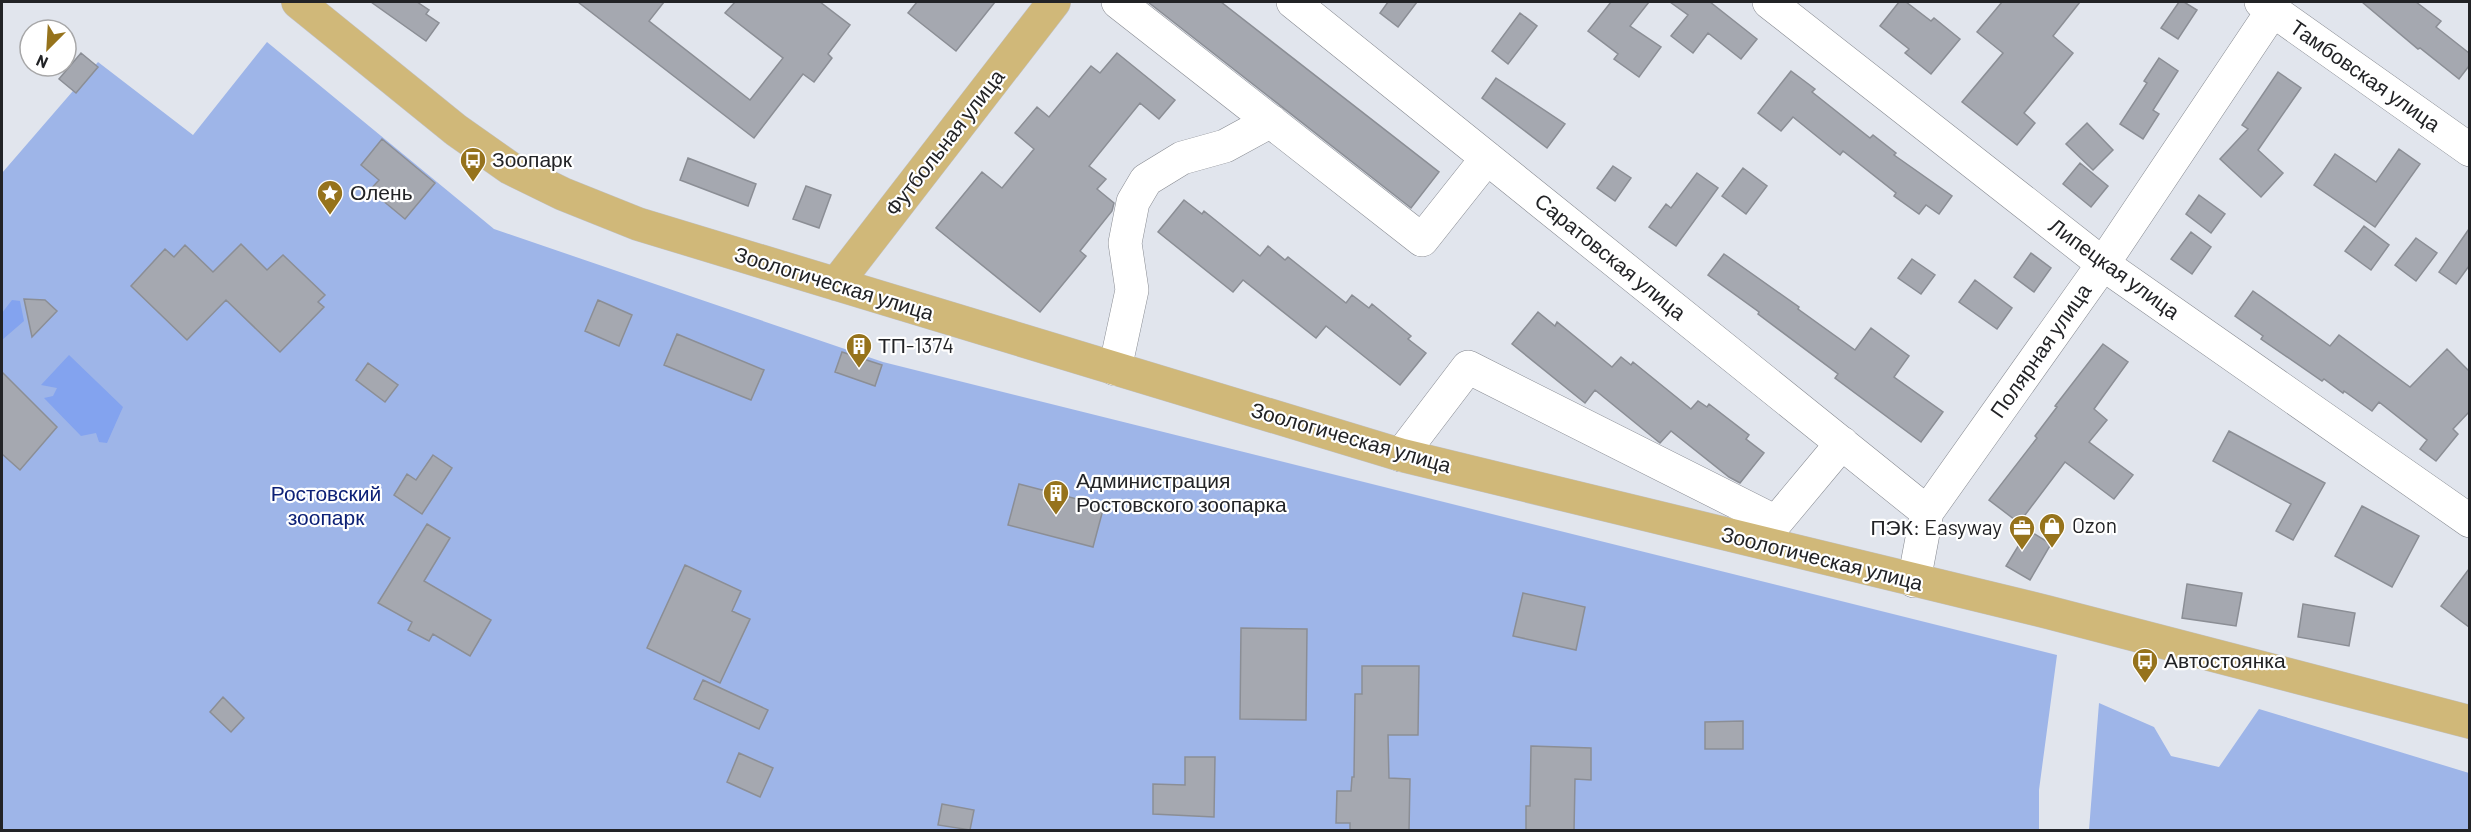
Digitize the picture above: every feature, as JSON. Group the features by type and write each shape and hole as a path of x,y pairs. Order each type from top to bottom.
{"main road":[{"name":"Зоологическая улица","path":"298,2 456,130 510,168 563,194 639,224 1401,455 1767,533 1914,581 2047,612 2469,722"},
{"name":"Футбольная улица","path":"836,284 1054,2"}],"street":[{"path":"1118,2 1422,240 1486,158"},
{"name":"Саратовская улица","path":"1293,2 1927,512"},
{"name":"Липецкая улица","path":"1769,2 2103,264 2469,521"},
{"name":"Полярная улица","path":"1914,581 1927,512 2103,264 2267,6"},
{"name":"Тамбовская улица","path":"2267,6 2469,150"},
{"path":"1115,369 1132,290 1125,243 1133,202 1146,180 1182,158 1225,146 1271,121"},
{"path":"1401,455 1468,367 1767,533 1842,443"}],"green space":[{"name":"Ростовский зоопарк","path":"267,42 494,229 883,362 2057,655 2039,790 2039,830 2,830 2,173 98,62 193,135"},
{"path":"2099,703 2154,727 2171,756 2219,767 2259,709 2469,773 2469,830 2089,830"}],"shaded area":[{"path":"12,300 20,301 24,321 2,340 2,313"},
{"path":"69,355 123,407 107,443 99,442 96,433 81,436 44,398 53,396 57,388 41,385"}],"building":[{"path":"371,2 417,2 429,10 426,14 439,23 426,41"},
{"path":"578,2 664,2 649,21 750,100 783,58 725,13 735,2 820,2 850,25 828,54 832,58 814,82 803,74 754,138"},
{"path":"917,2 995,2 956,51 908,13"},
{"path":"1148,2 1221,2 1439,172 1411,208"},
{"path":"1388,2 1417,2 1398,27 1380,13"},
{"path":"1611,2 1649,2 1630,26 1661,47 1639,77 1614,59 1618,54 1588,31"},
{"path":"1670,2 1710,2 1757,39 1741,59 1708,33 1693,53 1671,36 1688,15"},
{"path":"1899,2 1906,2 1931,21 1934,18 1960,39 1931,74 1905,53 1909,49 1880,26"},
{"path":"2002,2 2080,2 2053,36 2073,53 2024,113 2035,123 2017,145 1962,102 2003,53 1977,32"},
{"path":"2179,2 2184,2 2197,10 2178,39 2161,28"},
{"path":"2362,2 2416,2 2441,21 2436,27 2469,53 2469,66 2459,79 2420,48 2418,49"},
{"path":"1520,13 1537,26 1508,64 1492,51"},
{"path":"81,53 98,67 76,93 59,79 78,78 78,57"},
{"path":"1117,53 1175,100 1159,119 1140,103 1089,166 1106,179 1097,189 1114,203 1112,211 1080,251 1086,256 1040,312 936,228 982,172 1002,188 1034,149 1015,133 1037,107 1049,117 1091,66 1100,73"},
{"path":"2159,58 2178,71 2153,110 2159,114 2143,139 2120,124 2147,83 2144,81"},
{"path":"1791,71 1815,89 1812,92 1870,138 1873,135 1896,153 1894,155 1952,196 1939,214 1926,205 1919,214 1894,196 1896,193 1843,151 1840,155 1793,117 1781,131 1758,113"},
{"path":"2278,72 2301,88 2258,150 2283,173 2261,197 2220,159 2248,129 2242,125"},
{"path":"1496,78 1565,124 1547,148 1482,98"},
{"path":"2087,123 2113,150 2093,170 2066,144"},
{"path":"382,139 435,183 405,219 370,190 379,180 361,165"},
{"path":"2399,149 2420,164 2375,227 2314,185 2335,154 2376,182"},
{"path":"688,158 756,184 748,206 680,180"},
{"path":"2080,163 2108,186 2091,207 2063,184"},
{"path":"1613,166 1631,178 1615,201 1597,188"},
{"path":"1743,168 1767,186 1746,214 1722,196"},
{"path":"1697,173 1718,188 1676,246 1649,227 1666,204 1671,208"},
{"path":"806,186 831,195 819,228 793,219"},
{"path":"2199,195 2225,214 2211,233 2186,214"},
{"path":"1184,200 1202,214 1204,211 1260,256 1268,246 1285,260 1288,257 1346,303 1352,295 1369,308 1372,304 1411,336 1408,339 1426,353 1400,385 1326,326 1316,338 1243,280 1233,292 1158,232"},
{"path":"2364,226 2389,245 2371,270 2345,251"},
{"path":"2469,229 2469,266 2456,284 2439,272"},
{"path":"2191,232 2211,247 2192,274 2171,259"},
{"path":"2416,238 2437,253 2416,281 2395,265"},
{"path":"241,244 267,270 283,255 325,295 318,302 324,307 280,352 226,300 187,340 131,286 165,249 174,257 185,245 213,272"},
{"path":"2031,253 2051,268 2034,292 2014,277"},
{"path":"1724,254 1855,350 1871,328 1909,356 1894,377 1943,412 1921,442 1835,378 1838,374 1708,275"},
{"path":"1912,259 1935,275 1921,294 1898,278"},
{"path":"1975,280 2012,308 1997,329 1959,302"},
{"path":"2253,291 2330,346 2339,335 2410,387 2447,349 2469,371 2469,412 2453,429 2458,434 2436,461 2420,449 2427,440 2379,402 2372,411 2324,379 2322,381 2261,339 2263,336 2235,316"},
{"path":"24,299 45,300 57,311 32,337"},
{"path":"598,300 632,315 619,346 585,331"},
{"path":"1538,312 1555,326 1557,322 1612,367 1621,357 1631,365 1633,362 1691,409 1698,401 1707,407 1709,404 1749,435 1746,439 1764,453 1740,483 1729,477 1671,431 1660,443 1595,390 1585,403 1512,344"},
{"path":"677,334 764,370 751,400 664,365"},
{"path":"2103,344 2128,362 2094,409 2107,420 2089,442 2133,475 2114,499 2065,462 2019,523 1989,500 2037,438 2035,436 2057,407 2055,406"},
{"name":"ТП-1374","path":"842,352 882,365 875,386 835,372"},
{"path":"368,363 398,385 385,402 356,380"},
{"path":"2,372 57,427 20,470 2,454"},
{"path":"2229,431 2325,483 2293,540 2276,531 2291,504 2213,461"},
{"path":"433,455 452,468 422,514 394,495 407,474 416,480"},
{"name":"Администрация Ростовского зоопарка","path":"1019,484 1104,506 1093,547 1008,525"},
{"path":"2362,506 2419,536 2392,587 2335,556"},
{"path":"427,524 450,538 424,581 491,620 470,656 433,634 429,641 408,630 412,622 378,603"},
{"path":"2028,530 2051,544 2030,580 2006,566"},
{"path":"685,565 741,591 732,611 750,619 720,683 647,648"},
{"path":"2469,569 2469,627 2441,606"},
{"path":"2187,584 2242,593 2236,626 2182,618"},
{"path":"1523,593 1585,607 1576,650 1513,636"},
{"path":"2303,604 2355,613 2349,646 2298,637"},
{"path":"1241,628 1307,629 1306,720 1240,719"},
{"path":"1362,666 1419,666 1418,735 1388,735 1389,778 1410,779 1409,831 1350,831 1350,823 1336,823 1337,791 1351,791 1352,777 1354,777 1355,694 1362,694"},
{"path":"703,680 768,710 759,729 694,699"},
{"path":"223,697 244,718 231,732 210,712"},
{"path":"1743,721 1743,749 1705,749 1705,722"},
{"path":"1531,746 1591,748 1591,780 1575,779 1574,831 1526,831 1526,806 1530,806"},
{"path":"739,753 773,768 760,797 727,782"},
{"path":"1185,757 1215,757 1214,817 1153,814 1153,784 1185,785"},
{"path":"942,804 974,810 970,830 938,825"}],"place":[{"name":"Зоопарк","path":"473,183"},
{"name":"Олень","path":"330,216"},
{"name":"ТП-1374","path":"859,369"},
{"name":"Администрация Ростовского зоопарка","path":"1056,516"},
{"name":"Ozon","path":"2052,549"},
{"name":"ПЭК: Easyway","path":"2022,551"},
{"name":"Автостоянка","path":"2145,684"}]}
